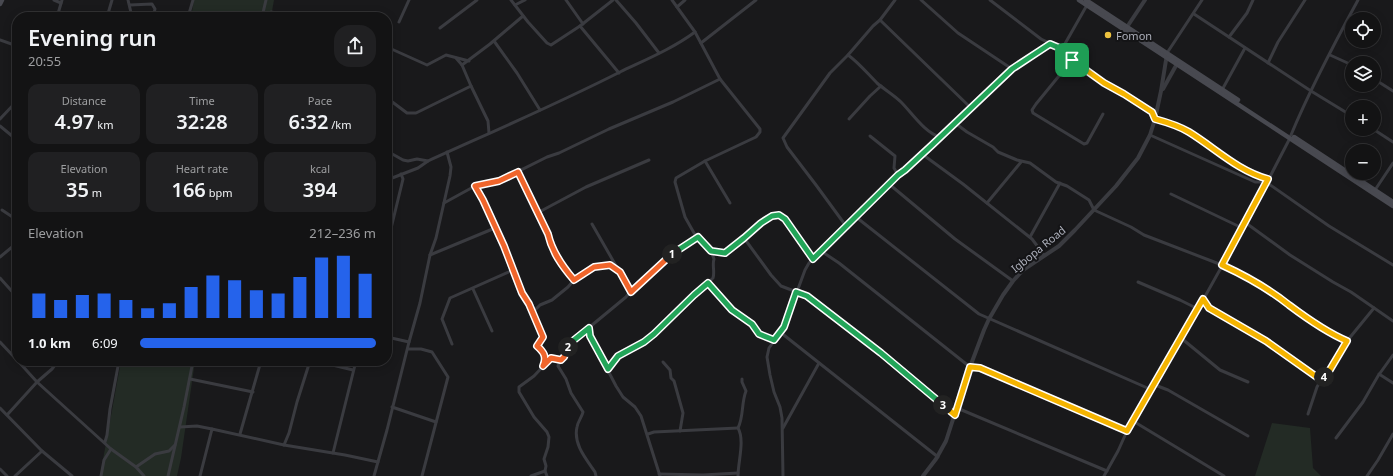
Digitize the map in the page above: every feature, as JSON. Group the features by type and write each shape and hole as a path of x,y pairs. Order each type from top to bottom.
{"main road":[{"path":"0,4 2,0"},
{"path":"1079,0 1086,2 1127,27 1166,55"},
{"path":"1086,2 1393,206"},
{"path":"1178,63 1222,90 1290,137 1393,202"}],"street":[{"path":"54,0 62,2 59,12"},
{"path":"108,12 112,0"},
{"path":"128,0 131,12"},
{"path":"189,12 193,0"},
{"path":"400,22 409,0"},
{"path":"440,28 476,0"},
{"path":"511,0 523,16 547,43 551,45 582,25 614,0 636,23 659,53"},
{"path":"515,5 525,0"},
{"path":"566,0 582,25 619,73"},
{"path":"608,369 618,356 644,342 654,334 708,283 714,274 714,257 711,251 698,237 685,217 678,197 675,180 676,178 706,161 756,137 760,132 760,128 720,79 695,32 672,0"},
{"path":"677,7 685,0"},
{"path":"701,43 756,0"},
{"path":"846,226 787,147 783,138 830,73 880,20 895,0"},
{"path":"922,0 958,33 1012,69"},
{"path":"990,0 1041,39 1062,49 1072,60 1104,83 1152,112 1155,119 1188,131 1244,169 1267,180 1329,226 1393,265"},
{"path":"1127,27 1145,0"},
{"path":"1166,55 1202,0"},
{"path":"1230,37 1247,13 1253,0"},
{"path":"1268,63 1278,42 1305,0"},
{"path":"1104,476 1108,471 1127,431 1155,385 1246,222 1358,0"},
{"path":"266,2 271,12"},
{"path":"263,12 266,2"},
{"path":"1062,49 1086,2"},
{"path":"130,5 152,4 155,9 154,12"},
{"path":"1194,14 1345,112"},
{"path":"462,65 494,41 523,16"},
{"path":"880,20 971,108"},
{"path":"392,178 418,168 428,161 447,152 579,93 684,40 695,32"},
{"path":"0,40 12,44"},
{"path":"494,41 517,73 540,110"},
{"path":"783,476 783,429 780,406 774,392 767,357 769,348 784,327 805,270 813,259 898,175 1012,69 1050,44"},
{"path":"1222,90 1245,48"},
{"path":"392,50 427,65 446,54 469,61"},
{"path":"848,55 860,64 881,86 898,98 913,116 934,135 940,137"},
{"name":"Igbopa Road","path":"923,476 938,457 946,441 970,367 989,319 1012,281 1023,270 1059,246 1094,210 1132,167 1138,158 1150,135 1155,119 1166,55"},
{"path":"1330,55 1345,62"},
{"path":"456,58 462,65 470,86 488,121 489,133"},
{"path":"1072,60 1036,104 1032,110 1033,113 1084,144 1087,143 1103,114"},
{"path":"1161,91 1178,63"},
{"path":"444,203 475,186 499,181 547,157 559,154 609,129 673,102 720,79"},
{"path":"1381,83 1393,91"},
{"path":"392,102 407,113 416,113 470,86"},
{"path":"849,119 881,86"},
{"path":"0,119 12,106"},
{"path":"955,123 967,132 993,147 998,152 1021,162 1030,163 1089,200 1094,210 1131,227 1144,236 1242,274 1290,305 1300,314 1334,335 1347,341"},
{"path":"0,126 12,136"},
{"path":"1381,134 1393,142"},
{"path":"1150,135 1255,182 1267,180"},
{"path":"870,136 895,156 894,168 898,175"},
{"path":"374,476 420,303 430,256 436,238 444,203 451,170 447,152"},
{"path":"392,154 408,161 417,159 428,161"},
{"path":"922,154 1030,237 1044,256"},
{"path":"538,213 586,187 649,160"},
{"path":"706,161 730,203"},
{"path":"987,203 1021,162"},
{"path":"1374,190 1393,163"},
{"path":"518,172 538,213 558,261 574,280"},
{"path":"392,224 403,179 401,174"},
{"path":"1030,237 1060,183"},
{"path":"889,184 955,239 1012,281"},
{"path":"475,186 483,200 524,296 533,312 539,330 543,334 543,337 537,346 543,351 546,359 543,366"},
{"path":"1171,194 1238,226 1241,227 1246,222"},
{"path":"2,210 12,217"},
{"path":"711,251 725,253 761,223 774,215 779,215 785,219 813,259"},
{"path":"856,216 979,314 1152,390"},
{"path":"1246,222 1290,255 1351,292 1393,321"},
{"path":"592,224 631,292"},
{"path":"430,256 495,228"},
{"path":"596,476 578,444 577,427 583,412 571,393 566,379 558,366 570,345 626,297 670,255 698,237"},
{"path":"744,238 764,266 781,286 807,296 875,348 955,415"},
{"path":"0,257 12,247"},
{"path":"821,251 839,263 970,367 980,368 1127,431"},
{"path":"1390,263 1393,258"},
{"path":"533,312 540,305 552,300 574,280 594,267 610,265 620,272"},
{"path":"452,344 442,319 450,298 513,270"},
{"path":"0,278 12,291"},
{"path":"1138,282 1198,309"},
{"path":"708,283 732,310 752,324 759,334 774,340"},
{"path":"473,289 492,331"},
{"path":"1203,299 1209,308 1266,341 1321,380"},
{"path":"1308,414 1317,386 1328,373 1347,341 1374,308"},
{"path":"589,328 590,336 620,391 638,411 648,434 659,475 738,475 741,452 740,431 738,428 742,417 742,407 746,391 742,379"},
{"path":"780,332 938,457"},
{"path":"392,338 409,342"},
{"path":"1181,338 1220,370 1248,382"},
{"path":"0,342 12,355"},
{"path":"408,349 421,349 432,352 448,377 422,476"},
{"path":"1336,438 1360,406 1379,374 1393,355"},
{"path":"547,476 544,459 548,447 549,437 547,432 534,417 518,389 534,376 551,358 561,360"},
{"path":"664,362 670,370 683,413 680,431"},
{"path":"783,429 819,363"},
{"path":"22,366 37,382 111,449 136,467 144,476"},
{"path":"7,415 37,382 54,366"},
{"path":"105,442 118,366"},
{"path":"168,476 192,366"},
{"path":"240,434 260,366"},
{"path":"284,445 289,433 308,366"},
{"path":"337,366 353,370"},
{"path":"333,453 354,366"},
{"path":"1379,374 1393,383"},
{"path":"190,380 253,392"},
{"path":"1155,385 1168,390 1248,436"},
{"path":"392,407 436,422"},
{"path":"0,408 42,451 72,476"},
{"path":"957,408 1108,471"},
{"path":"1133,421 1224,476"},
{"path":"180,427 197,426 212,428 284,445 378,462"},
{"path":"200,476 212,428"},
{"path":"648,434 738,428"},
{"path":"1367,476 1393,434"},
{"path":"136,467 155,454 169,451 176,445"},
{"path":"101,476 104,460 111,449"},
{"path":"16,476 42,451"},
{"path":"0,469 7,476"},
{"path":"531,476 545,471"}],"shaded area":[{"path":"194,0 274,0 272,12 192,12"},
{"path":"120,366 194,366 177,476 100,476"},
{"path":"1272,423 1310,428 1313,468 1321,476 1255,476"}],"place":[{"name":"Fomon","path":"1108,35"}],"route":[{"path":"1050,44 1062,49 1072,60 1104,83 1152,112 1155,119 1188,131 1244,169 1268,179 1222,265 1242,274 1290,305 1300,314 1309,318 1334,335 1347,341 1328,373 1321,380 1266,341 1209,308 1203,299 1160,377 1127,431 980,368 970,367 955,415 881,353 807,296 796,292 784,327 774,340 761,336 750,322 732,310 708,283 654,334 644,342 618,356 608,369 590,336 589,328 568,346 564,357 561,360 551,358 543,366 546,359 543,351 537,346 543,337 543,334 539,330 536,319 522,293 504,246 475,186 499,181 518,172 548,234 550,244 558,261 574,280 594,267 610,265 620,272 631,292 634,287 670,255 693,239 698,237 711,251 725,253 761,223 774,215 779,215 785,219 813,259 898,175 1021,62 1050,44"}]}
